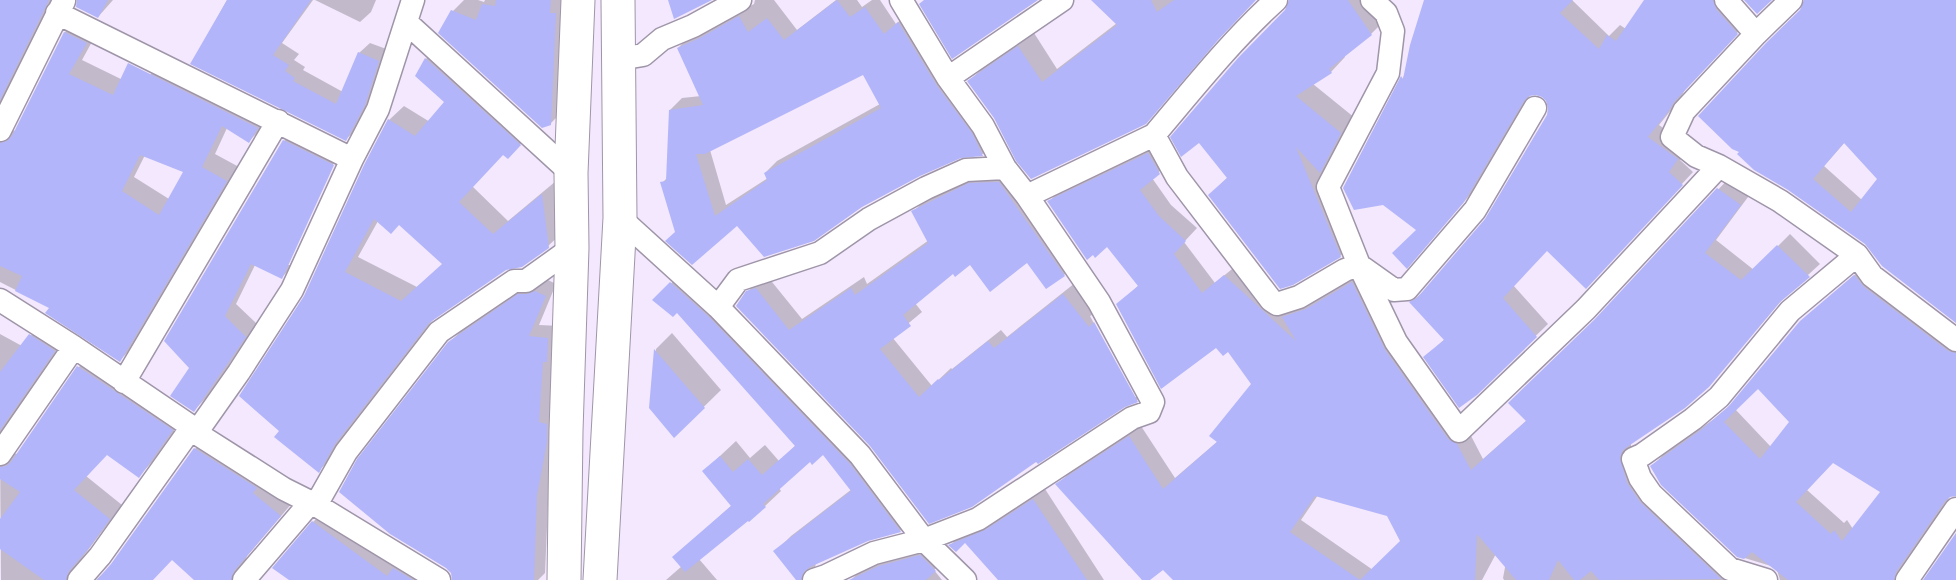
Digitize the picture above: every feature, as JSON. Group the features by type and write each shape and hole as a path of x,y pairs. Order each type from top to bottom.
{"street":[{"path":"564,580 572,173 578,0"},
{"path":"600,580 620,218 618,0"},
{"path":"619,59 643,55 662,39 693,26 740,0"},
{"path":"814,580 874,553 924,540 978,519 1132,418 1149,412 1153,402 1099,302 1027,196 1005,168 983,126 948,78 901,0"},
{"path":"948,78 1062,0"},
{"path":"1027,196 1154,135 1204,76 1276,0"},
{"path":"1372,0 1386,13 1393,31 1388,73 1328,187 1359,265 1396,342 1460,431 1586,309 1719,166"},
{"path":"1726,0 1756,34"},
{"path":"1791,0 1684,111 1672,136 1696,156 1719,166 1780,201 1857,255 1872,276 1956,340"},
{"path":"0,130 61,7 352,159"},
{"path":"78,580 100,556 239,372 292,290 352,159 378,109 405,8 572,173"},
{"path":"1359,265 1394,290 1407,289 1475,210 1535,108"},
{"path":"124,382 278,121"},
{"path":"1154,135 1177,177 1271,300 1277,304 1299,297 1345,270 1359,265"},
{"path":"718,307 738,280 820,253 869,219 926,188 966,170 1005,168"},
{"path":"620,218 718,307 860,455 924,540 965,580"},
{"path":"244,580 313,504 346,452 439,332 514,281 526,281 572,248"},
{"path":"1766,580 1730,569 1651,494 1640,478 1633,459 1693,419 1719,397 1790,311 1857,255"},
{"path":"0,300 74,347 194,430 284,489 313,504 416,574 439,580"},
{"path":"0,454 74,347"},
{"path":"1907,580 1956,509"}],"building":[{"path":"0,0 49,0 0,100"},
{"path":"77,0 108,0 98,18 76,7"},
{"path":"227,0 311,0 273,55 289,65 285,71 295,78 293,81 336,104 358,52 379,61 365,105 346,141 190,64"},
{"path":"496,0 551,0 550,13 556,13 551,125 542,128 438,33 451,10 476,20 482,4 495,6"},
{"path":"668,0 712,0 674,19"},
{"path":"837,0 850,17 865,7 884,34 898,22 937,86 972,133 983,156 961,158 920,176 862,207 814,241 764,257 737,226 692,265 665,241 675,232 660,182 666,181 669,110 703,105 677,48 739,16 748,32 767,18 784,40","holes":["863,75 881,108 764,173 767,180 715,216 696,154 705,154"]},
{"path":"924,0 1038,0 952,59 919,4"},
{"path":"1091,0 1151,0 1157,12 1174,0 1256,0 1218,40 1146,124 1031,179 1016,161 994,118 967,81 1018,46 1042,82 1117,25"},
{"path":"1289,0 1348,0 1372,35 1329,69 1332,73 1296,96 1341,133 1320,173 1296,147 1341,257 1293,285 1280,289 1208,195 1227,178 1199,143 1181,157 1170,137 1238,58 1285,10"},
{"path":"1424,0 1573,0 1560,13 1599,49 1607,35 1616,41 1644,0 1713,0 1716,9 1738,34 1674,102 1648,137 1678,159 1669,172 1683,185 1586,289 1547,251 1503,298 1537,337 1477,395 1459,408 1423,357 1444,340 1409,302 1417,298 1485,219 1547,115 1548,108 1546,101 1536,95 1529,96 1524,101 1464,202 1407,269 1392,253 1416,230 1383,205 1354,210 1343,188 1401,76 1403,79 1410,45"},
{"path":"1744,0 1772,0 1757,14"},
{"path":"1804,0 1956,0 1956,323 1882,266 1865,244 1788,190 1754,170 1737,154 1739,152 1732,149 1698,116 1800,10","holes":["1844,143 1877,179 1851,212 1813,179"]},
{"path":"64,32 87,43 69,74 113,95 128,63 258,128 249,143 222,126 202,167 227,181 120,362 45,313 49,308 15,291 22,276 0,266 0,143 12,136","holes":["140,155 183,172 159,215 122,191"]},
{"path":"425,58 521,145 508,159 503,155 459,202 493,234 542,194 549,248 522,267 506,270 429,323 335,444 319,473 274,437 279,431 239,396 304,296 364,165 388,119 415,136 444,102 415,76","holes":["374,219 391,234 399,225 442,264 401,301 345,272"]},
{"path":"283,140 334,165 282,279 251,264 225,316 246,337 194,412 170,396 189,368 164,341"},
{"path":"1148,153 1160,174 1140,190 1159,216 1186,241 1174,254 1202,293 1224,275 1296,341 1282,317 1306,309 1352,282 1385,350 1448,439 1457,444 1471,470 1526,421 1508,403 1595,319 1717,188 1741,205 1705,253 1741,280 1777,245 1810,277 1780,302 1709,387 1685,408 1627,447 1622,451 1620,458 1627,483 1640,502 1721,579 1599,580 1591,571 1580,580 1574,580 1558,560 1549,580 1516,580 1477,534 1475,580 1360,580 1173,580 1163,570 1150,580 1142,580 1055,484 1129,436 1163,489 1217,442 1209,436 1251,384 1228,352 1223,356 1216,348 1161,389 1116,304 1138,286 1107,247 1095,258 1093,255 1087,260 1047,201","holes":["1315,496 1387,516 1400,541 1360,580 1290,532"]},
{"path":"999,182 1065,276 1046,289 1027,263 990,292 970,265 955,277 953,274 903,315 911,326 880,349 919,397 938,379 988,341 994,348 1063,294 1089,327 1094,322 1138,402 1125,407 1038,464 1036,462 972,507 929,524 870,446 736,306 746,291 756,288 789,330 851,288 855,295 928,243 911,211 969,183"},
{"path":"1854,275 1864,287 1948,351 1956,353 1956,496 1945,501 1896,572 1894,580 1788,580 1752,552 1744,559 1737,557 1661,485 1650,466 1701,430 1728,407 1800,321","holes":["1758,389 1789,422 1760,459 1724,422","1833,463 1880,492 1842,541 1834,530 1831,534 1796,502"]},
{"path":"670,282 709,317 850,464 901,532 868,541 810,567 804,572 801,580 796,580 773,551 851,491 823,455 812,465 810,462 763,504 766,507 749,522 685,572 672,557 731,506 702,471 720,456 733,472 748,459 762,475 795,446 677,313 673,317 652,300"},
{"path":"535,291 546,296 529,336 548,338 547,362 543,362 539,422 547,424 547,442 537,495 534,580 452,580 451,573 446,568 390,534 339,492 357,459 448,342 518,294"},
{"path":"29,334 55,351 0,430 0,372"},
{"path":"654,349 705,408 674,438 649,408"},
{"path":"77,366 173,430 139,478 107,455 74,490 110,519 69,571 66,580 44,580 0,549 0,519 20,492 0,479 0,467 11,462"},
{"path":"194,448 257,488 253,493 281,516 234,571 231,580 194,580 172,560 153,580 97,580 111,564"},
{"path":"1033,499 1087,580 998,580 965,543 956,552 948,545 985,530"},
{"path":"312,521 387,576 393,568 413,580 289,580 272,568"},
{"path":"1956,533 1956,580 1923,580"},
{"path":"920,555 936,571 926,580 849,580 879,566"}]}
